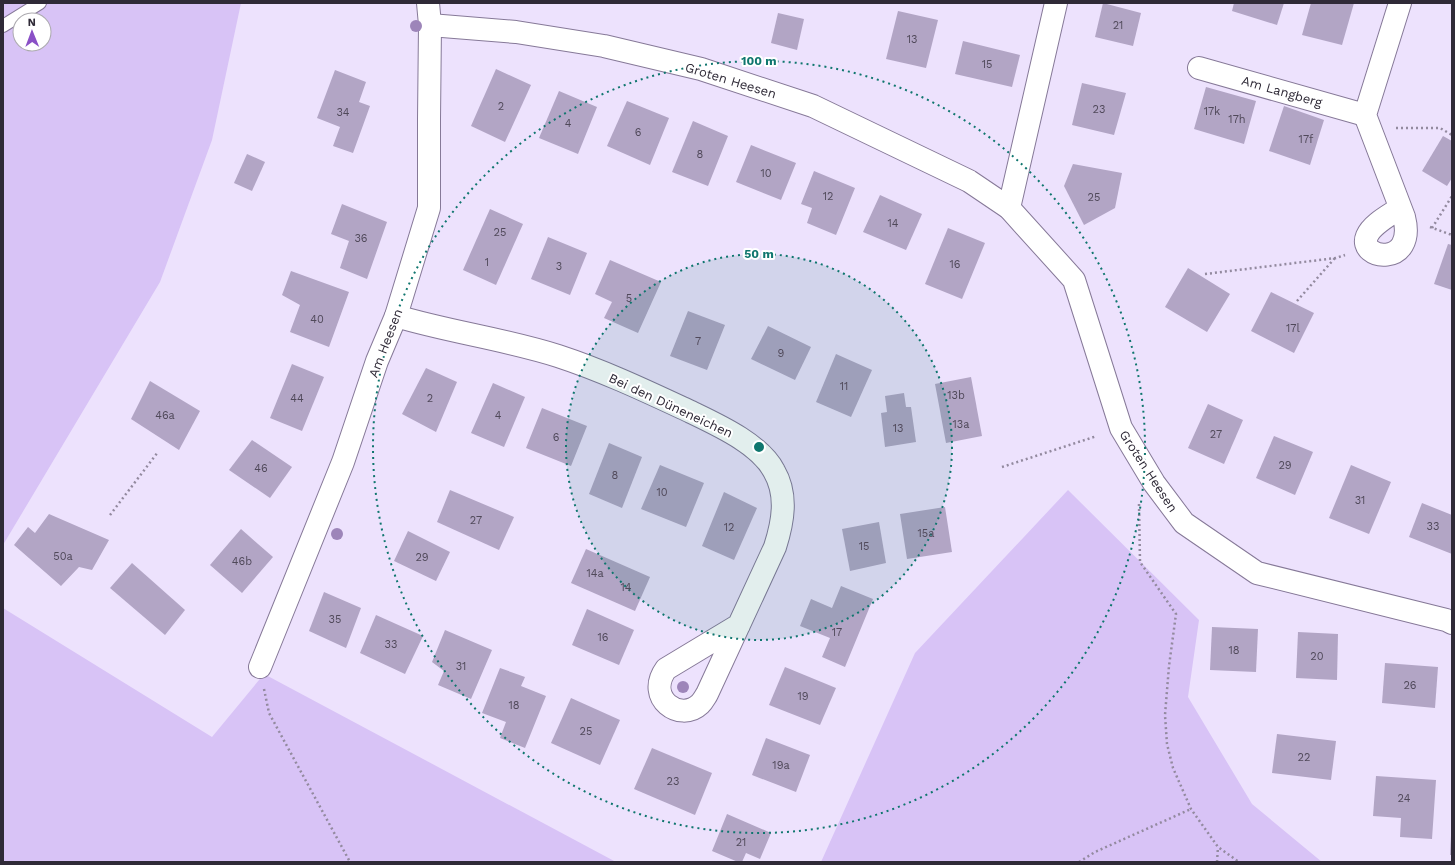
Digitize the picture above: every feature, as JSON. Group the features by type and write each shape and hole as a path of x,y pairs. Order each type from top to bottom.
{"street":[{"name":"Am Heesen","path":"260,667 343,462 378,361 396,316 429,208 428,119 430,25 428,3"},
{"path":"1009,208 1056,3"},
{"path":"1400,3 1367,121 1400,208 1406,227 1406,235 1402,246 1393,253 1383,255 1376,254 1368,248 1366,241 1367,235 1373,228 1400,208"},
{"name":"Groten Heesen","path":"430,25 516,32 604,46 701,69 813,106 969,181 1009,208 1074,280 1121,428 1154,483 1184,523 1257,573 1446,620 1452,623"},
{"name":"Am Langberg","path":"1199,68 1367,121"},
{"name":"Bei den Düneneichen","path":"396,316 423,324 492,338 557,356 611,376 716,424 739,437 768,462 775,471 782,498 784,510 781,528 739,625"}],"lane":[{"path":"3,26 40,3"}],"path":[{"path":"1367,121 1440,128 1452,135"},
{"path":"1432,228 1452,196"},
{"path":"1205,274 1336,258 1368,248"},
{"path":"1297,301 1336,258"},
{"path":"1002,467 1121,428"},
{"path":"110,515 158,452"},
{"path":"1154,483 1139,494 1140,562 1176,614 1169,666 1165,715 1167,744 1172,768 1191,809 1218,848 1239,862"},
{"path":"260,667 269,713 350,862"},
{"path":"1079,862 1095,852 1191,809"},
{"path":"1217,862 1218,848"}],"shaded area":[{"path":"3,3 241,3 212,140 160,282 3,545"},
{"path":"1068,490 1199,620 1188,697 1252,804 1322,862 821,862 915,653"},
{"path":"3,608 212,737 264,674 616,862 3,862"}],"building":[{"path":"1103,3 1141,13 1133,46 1095,37"},
{"path":"1234,3 1284,3 1277,25 1232,11"},
{"path":"1311,3 1354,3 1342,45 1302,35"},
{"path":"898,11 938,20 926,68 886,59"},
{"path":"778,13 804,19 797,50 771,43"},
{"path":"963,41 1020,55 1012,87 955,74"},
{"path":"496,69 531,85 505,142 471,126"},
{"path":"335,70 366,82 359,102 370,106 353,153 333,146 340,127 317,118"},
{"path":"1082,83 1126,93 1114,135 1072,125"},
{"path":"1206,87 1256,101 1244,144 1194,129"},
{"path":"559,91 597,107 578,154 539,138"},
{"path":"627,101 669,118 650,165 607,146"},
{"path":"1284,106 1324,120 1310,165 1269,151"},
{"path":"693,121 728,136 708,186 672,172"},
{"path":"1443,136 1452,141 1452,178 1447,186 1422,171"},
{"path":"751,145 796,163 781,200 736,182"},
{"path":"247,154 265,162 252,191 234,183"},
{"path":"1073,164 1122,173 1115,208 1084,225 1064,186"},
{"path":"814,171 855,188 836,235 807,223 812,208 801,204"},
{"path":"880,195 922,214 906,250 863,232"},
{"path":"342,204 387,222 367,279 340,268 349,241 331,234"},
{"path":"490,209 523,224 496,285 463,270"},
{"path":"948,228 985,243 962,299 925,284"},
{"path":"548,237 587,253 570,295 531,279"},
{"path":"1448,244 1452,245 1452,290 1434,284"},
{"path":"610,260 661,282 638,333 604,318 612,302 595,294"},
{"path":"1188,268 1230,294 1207,332 1165,307"},
{"path":"291,271 349,292 329,347 290,332 300,305 282,295"},
{"path":"1271,292 1314,313 1294,353 1251,331"},
{"path":"688,311 725,325 707,370 670,356"},
{"path":"768,326 811,347 795,380 751,359"},
{"path":"836,354 872,370 851,417 816,402"},
{"path":"292,364 324,377 302,431 270,418"},
{"path":"426,368 457,382 436,432 402,414"},
{"path":"971,377 982,436 946,443 935,384"},
{"path":"150,381 200,411 179,450 131,419"},
{"path":"493,383 525,397 504,447 471,433"},
{"path":"904,393 906,407 911,407 916,442 885,447 881,413 887,412 885,396"},
{"path":"1208,404 1243,420 1224,464 1188,448"},
{"path":"542,408 587,426 571,466 526,448"},
{"path":"1274,436 1313,452 1295,495 1256,478"},
{"path":"252,440 292,467 270,498 229,470"},
{"path":"609,443 642,457 622,508 589,494"},
{"path":"660,465 704,483 686,527 641,509"},
{"path":"1351,465 1391,482 1369,534 1329,518"},
{"path":"450,490 514,517 499,550 437,522"},
{"path":"724,492 757,508 734,560 702,546"},
{"path":"1422,503 1452,515 1452,554 1409,537"},
{"path":"945,507 952,552 907,559 900,514"},
{"path":"49,514 109,540 92,570 79,567 61,586 14,545 28,527 35,533"},
{"path":"879,522 886,563 850,571 842,529"},
{"path":"241,529 273,557 242,593 210,565"},
{"path":"408,531 450,552 436,581 394,561"},
{"path":"586,549 650,577 635,611 571,583"},
{"path":"132,563 185,610 165,635 110,588"},
{"path":"841,586 873,599 845,667 822,657 830,638 800,626 811,599 832,608"},
{"path":"324,592 361,608 346,648 309,631"},
{"path":"587,609 634,630 619,665 572,645"},
{"path":"376,615 423,636 405,674 360,653"},
{"path":"1212,627 1258,629 1256,672 1210,670"},
{"path":"445,630 492,650 471,699 438,685 444,671 432,662"},
{"path":"1298,632 1338,634 1337,680 1296,678"},
{"path":"1385,663 1438,667 1435,708 1382,703"},
{"path":"785,667 836,688 820,725 769,705"},
{"path":"500,668 525,677 521,686 546,696 525,748 500,738 506,722 482,713"},
{"path":"571,698 620,720 600,765 551,743"},
{"path":"1277,734 1336,741 1331,780 1272,773"},
{"path":"766,738 810,755 796,792 752,775"},
{"path":"652,748 712,773 695,815 634,789"},
{"path":"1376,776 1436,780 1432,839 1400,837 1401,818 1373,816"},
{"path":"727,814 771,833 760,859 746,853 742,862 738,862 712,851"},
{"path":"1451,836 1452,855 1450,855"}]}
